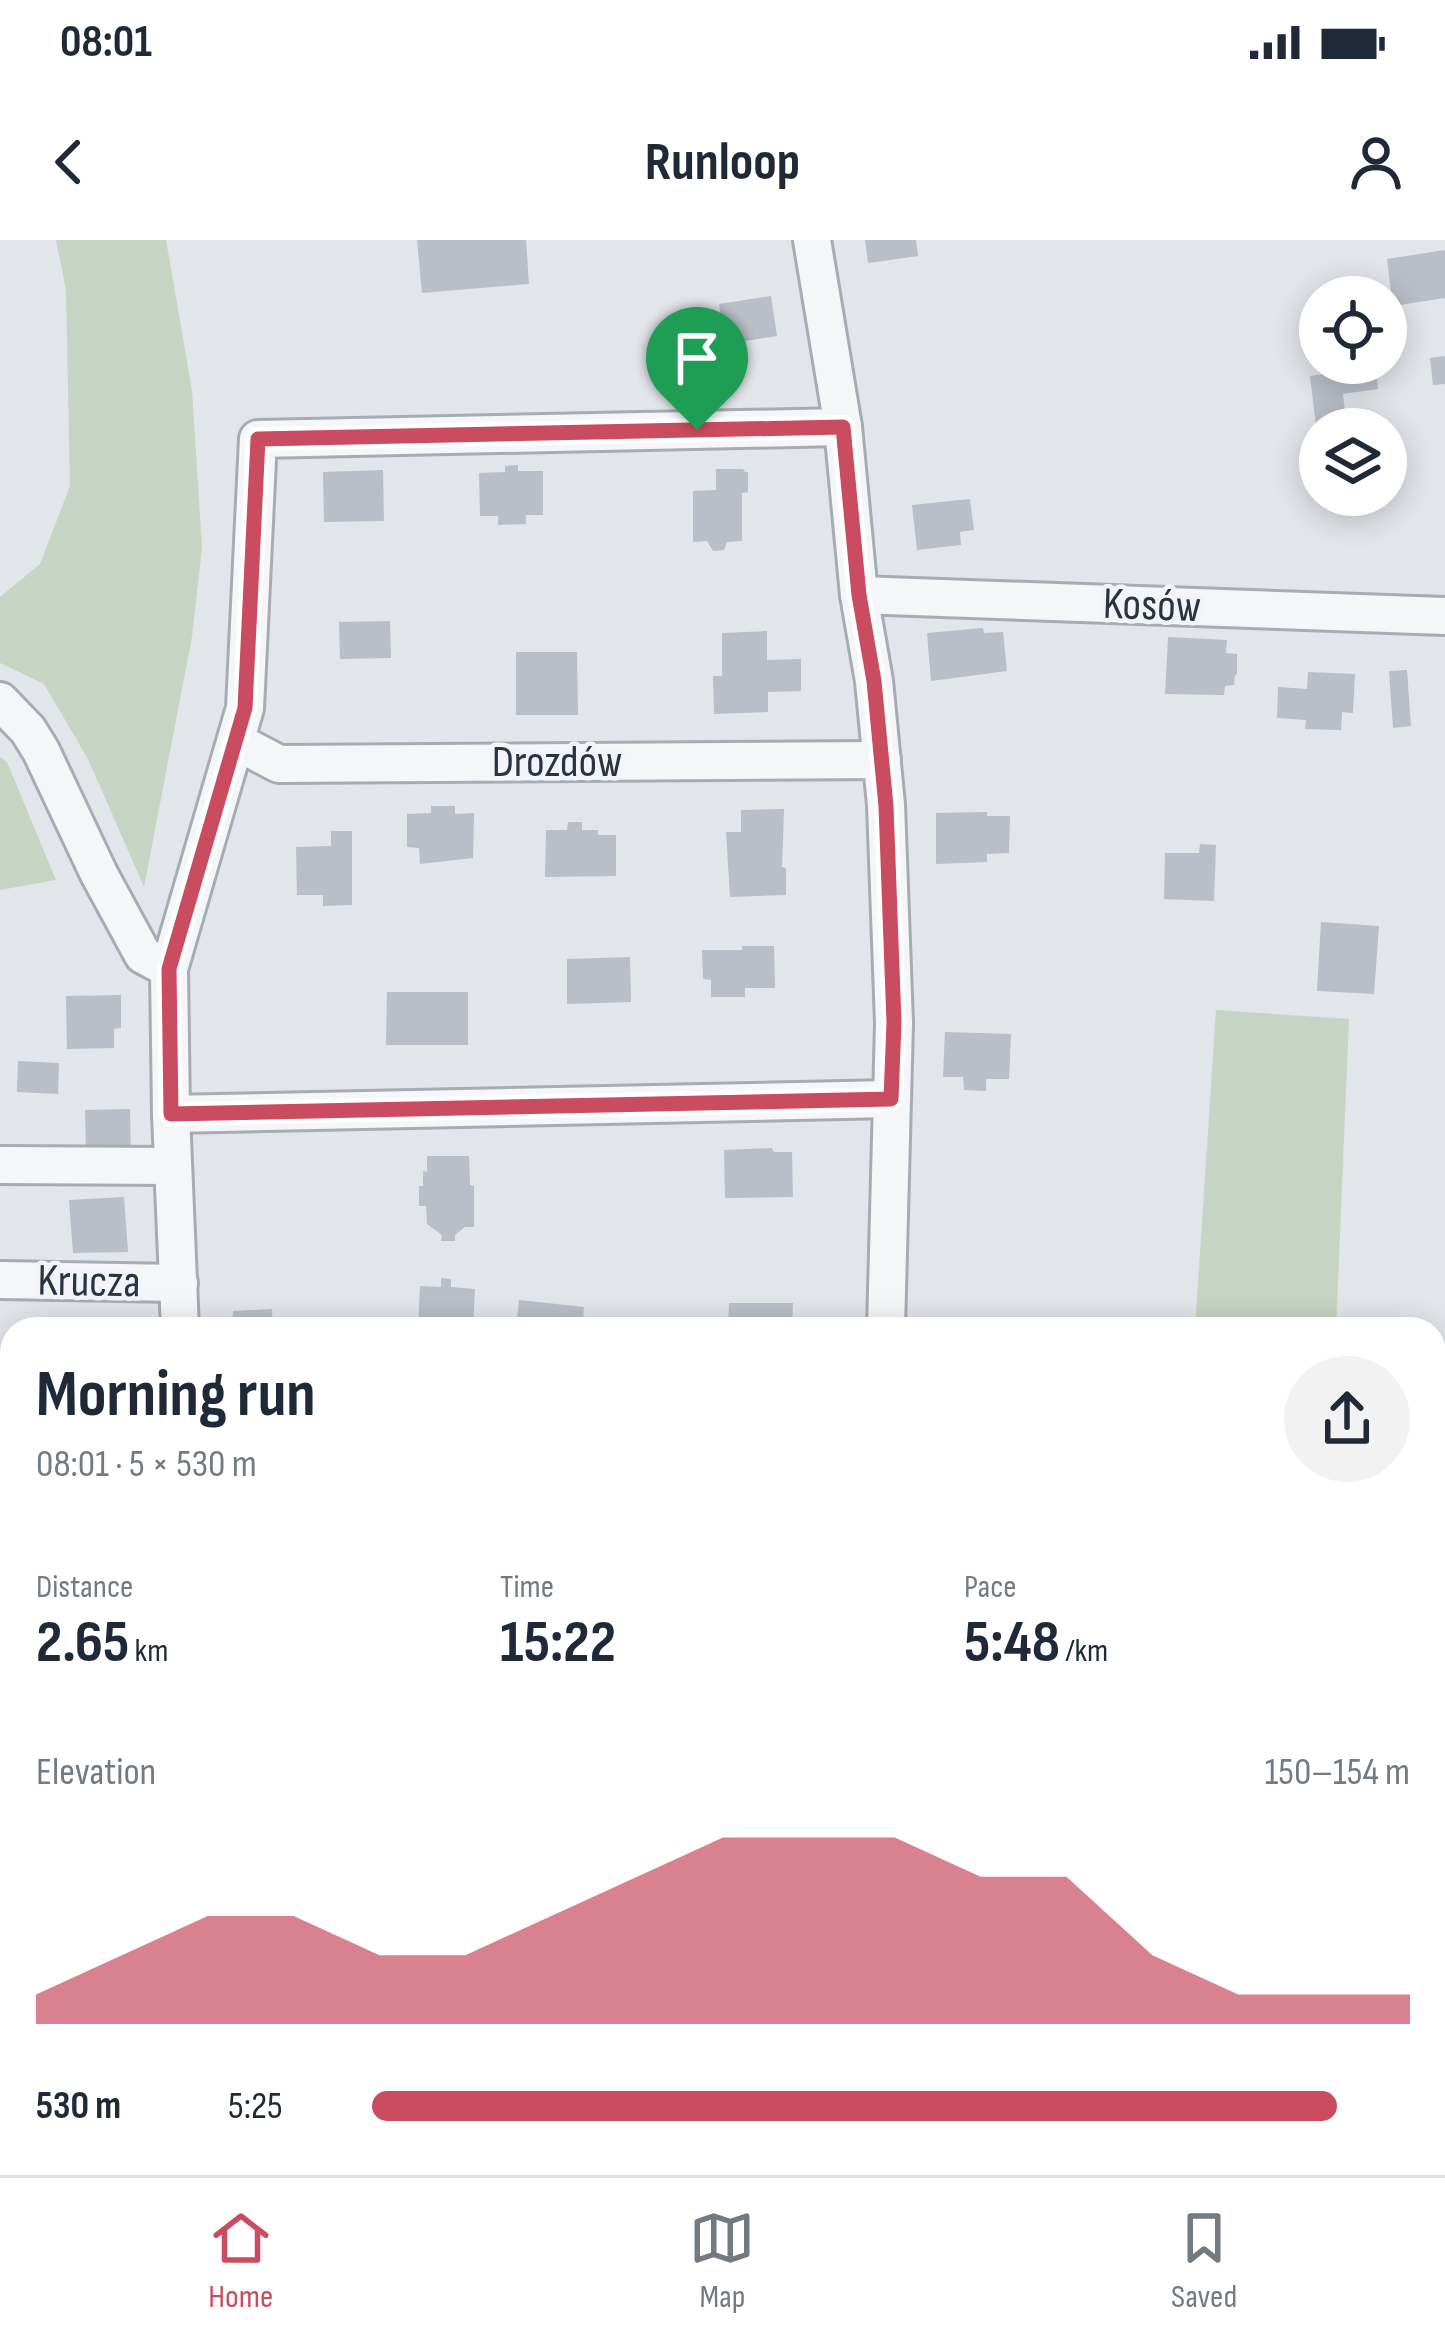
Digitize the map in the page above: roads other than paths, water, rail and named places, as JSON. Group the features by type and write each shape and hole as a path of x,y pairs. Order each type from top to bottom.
{"street":[{"path":"812,240 843,427 859,595 882,760 894,1023 886,1317"},
{"name":"Krucza","path":"179,1317 169,969 245,708 258,439 843,427"},
{"name":"Kosów","path":"859,595 1445,616"},
{"path":"0,701 41,751 98,874 143,955 169,969"},
{"name":"Drozdów","path":"237,742 279,764 882,760"},
{"path":"171,1114 891,1099"},
{"path":"0,1165 173,1166"},
{"name":"Krucza","path":"0,1280 178,1283"}]}
